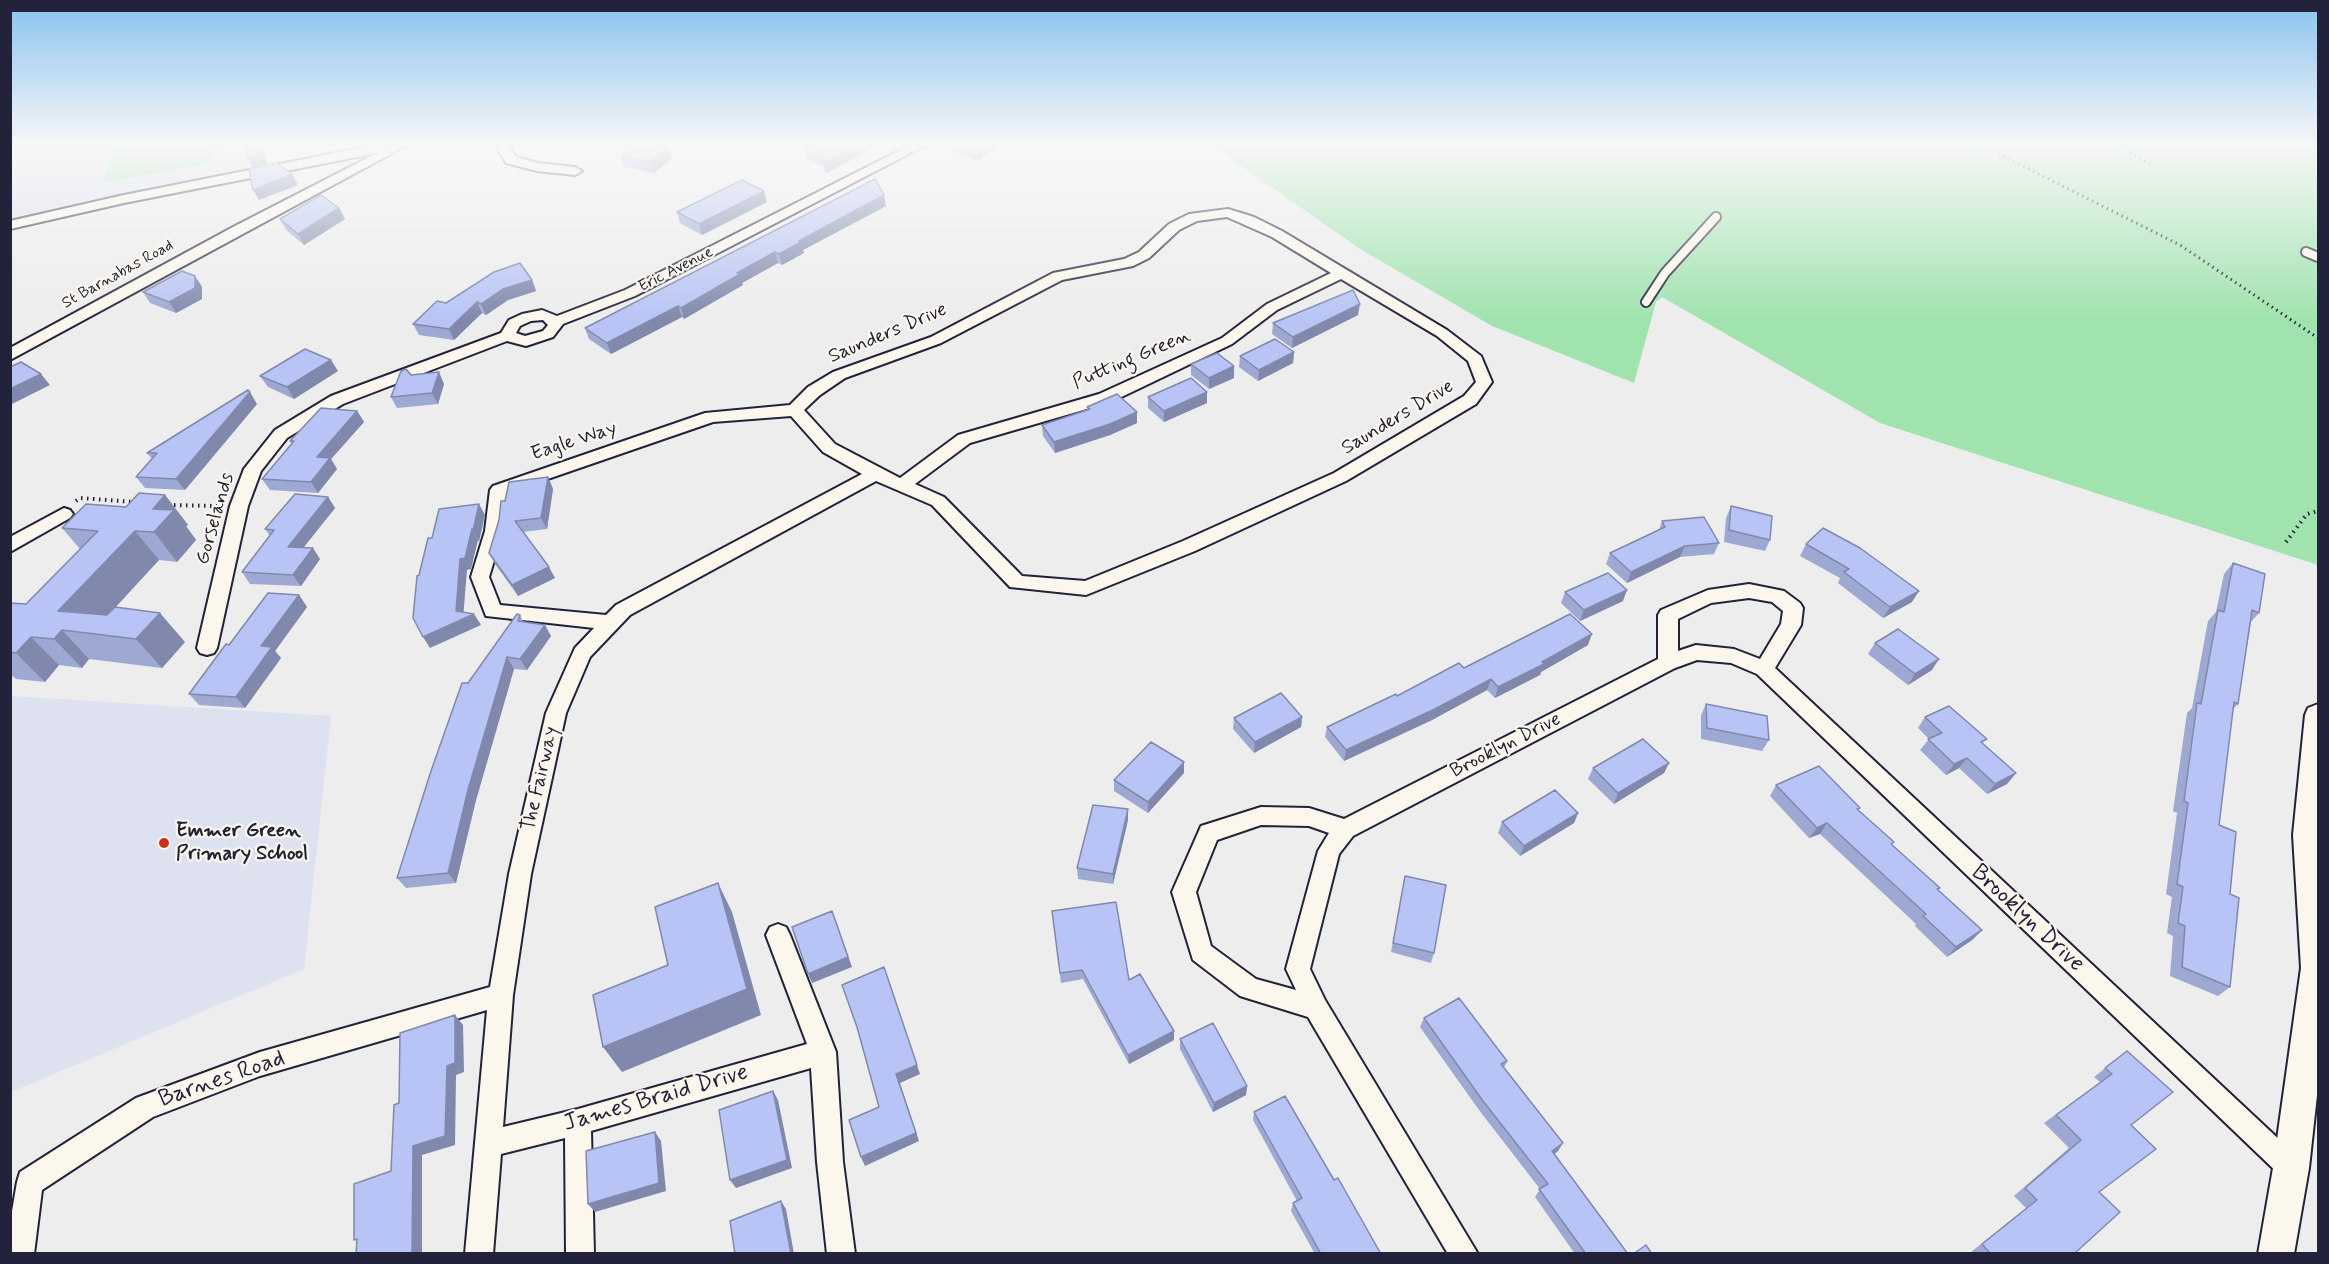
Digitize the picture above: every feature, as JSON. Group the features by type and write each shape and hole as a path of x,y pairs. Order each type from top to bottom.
{"street":[{"path":"10,225 111,203"},
{"name":"St Barnabas Road","path":"10,355 291,203"},
{"name":"Eric Avenue","path":"555,322 630,293 806,203"},
{"name":"Saunders Drive","path":"1228,213 1249,220 1342,273 1442,333 1475,359 1484,382 1470,400 1340,477 1189,546 1086,588 1017,582 938,501 875,474 829,448 795,410 814,391 839,375 936,339 1058,276 1128,263 1144,255 1174,227 1194,217 1228,213"},
{"name":"Putting Green","path":"902,486 964,439 1105,398 1227,341 1272,307 1342,273"},
{"path":"548,316 556,326 548,334 534,340 518,341 509,335 510,327 527,317 548,316"},
{"name":"Gorselands","path":"207,648 238,506 253,469 281,434 337,400 509,335"},
{"name":"Eagle Way","path":"610,623 493,611 480,577 494,531 500,490 711,417 795,410"},
{"name":"The Fairway","path":"478,1254 501,995 520,874 556,713 582,653 623,610 875,474"},
{"path":"10,546 67,509"},
{"path":"1668,663 1668,615 1708,597 1749,591 1777,596 1793,608 1791,625 1764,669"},
{"name":"Brooklyn Drive","path":"1464,1254 1316,1008 1298,969 1329,851 1345,829 1668,663 1696,652 1734,656 1764,669 2291,1168"},
{"path":"2276,1254 2291,1168 2317,968 2308,835 2319,715"},
{"path":"1316,1008 1249,988 1201,952 1184,892 1209,833 1261,816 1309,817 1345,829"},
{"path":"778,935 823,1052 830,1162 841,1254"},
{"name":"Barnes Road","path":"20,1254 30,1182 145,1107 260,1064 501,995"},
{"name":"James Braid Drive","path":"487,1144 578,1122 823,1052"},
{"path":"578,1122 579,1254"}],"lane":[{"path":"1646,302 1665,273 1716,217"},
{"path":"2306,252 2319,257"}],"path":[{"path":"2096,203 2180,245 2319,338"},
{"path":"67,509 80,498 138,503"},
{"path":"162,505 238,506"},
{"path":"2286,542 2307,513 2319,511"}],"shaded area":[{"path":"11,203 100,203 11,223"},
{"name":"Emmer Green Primary School","path":"10,696 331,716 304,969 11,1092"}],"green space":[{"path":"1294,203 2318,203 2318,565 1880,423 1662,297 1656,302 1634,383 1492,326 1360,249"}],"building":[{"path":"307,203 332,203 339,208 298,234 280,219"},
{"path":"695,203 740,203 699,224 677,212"},
{"path":"828,203 869,203 779,254 775,252 737,273 740,274 681,308 678,306 607,343 585,328"},
{"path":"520,263 532,280 503,289 481,304 477,302 449,329 413,324 437,301 446,303 494,272"},
{"path":"182,271 195,276 195,288 169,302 143,292"},
{"path":"1353,290 1360,304 1293,337 1273,323"},
{"path":"1275,339 1294,352 1259,370 1240,356"},
{"path":"305,349 331,360 287,387 260,376"},
{"path":"1217,353 1234,366 1209,378 1191,364"},
{"path":"21,362 41,374 10,389 10,367"},
{"path":"406,369 411,375 439,372 432,393 391,397 401,371"},
{"path":"1191,378 1207,392 1164,411 1148,397"},
{"path":"248,390 250,392 176,479 136,477 157,453 147,453"},
{"path":"1117,394 1137,412 1110,424 1054,442 1042,425 1090,409 1087,407"},
{"path":"321,408 357,411 317,457 330,458 311,482 262,479 294,441 290,441"},
{"path":"548,477 541,518 515,521 549,567 512,585 489,553 499,520 501,501 505,501 509,482"},
{"path":"139,493 165,495 153,509 174,510 154,532 135,531 58,611 107,615 115,607 160,613 136,639 62,630 54,639 31,637 16,653 10,652 10,603 26,604 98,531 62,528 86,504 126,507"},
{"path":"295,494 328,497 288,547 313,548 293,575 242,572 274,530 265,529"},
{"path":"479,504 465,558 460,559 456,611 474,614 423,637 413,618 417,576 428,538 432,538 439,509"},
{"path":"1731,506 1772,516 1770,540 1729,530"},
{"path":"1704,517 1719,543 1685,546 1631,572 1610,553 1665,527 1662,521"},
{"path":"1823,528 1860,548 1919,591 1890,607 1844,572 1849,569 1806,544"},
{"path":"2233,563 2265,574 2259,613 2252,610 2238,704 2234,702 2219,825 2236,832 2230,894 2239,898 2230,987 2182,967 2185,926 2178,923 2183,887 2177,884 2188,803 2184,801 2197,703 2201,704 2218,610 2224,612"},
{"path":"1608,573 1627,590 1584,610 1565,592"},
{"path":"268,593 299,595 261,646 272,647 236,697 189,694 226,644 229,645"},
{"path":"517,614 520,615 518,621 545,625 520,659 507,657 468,790 448,873 397,878 462,683 468,683"},
{"path":"1570,614 1592,634 1542,662 1544,664 1498,687 1491,679 1435,709 1346,750 1327,727 1396,694 1397,696 1459,663 1464,668"},
{"path":"1898,629 1939,659 1915,674 1875,643"},
{"path":"1281,693 1302,717 1255,742 1234,718"},
{"path":"1706,704 1767,716 1769,740 1707,728"},
{"path":"1949,706 1987,739 1981,742 2016,773 1995,784 1967,758 1954,764 1928,739 1942,733 1925,717"},
{"path":"1643,739 1669,763 1618,793 1593,768"},
{"path":"1151,742 1184,762 1148,802 1114,780"},
{"path":"1819,766 1860,808 1857,809 1894,842 1891,844 1982,930 1956,947 1923,916 1926,914 1827,823 1817,828 1776,785"},
{"path":"1555,790 1578,813 1524,846 1502,822"},
{"path":"1093,805 1128,809 1113,874 1077,868"},
{"path":"1405,876 1446,885 1434,953 1393,943"},
{"path":"718,883 747,989 603,1047 593,995 668,965 655,907"},
{"path":"1116,902 1129,980 1140,974 1174,1031 1128,1055 1082,970 1060,973 1052,911"},
{"path":"832,911 848,957 808,974 792,927"},
{"path":"884,967 917,1065 896,1074 916,1133 861,1157 849,1120 879,1107 857,1027 842,985"},
{"path":"1459,998 1507,1061 1501,1064 1563,1143 1552,1151 1628,1254 1586,1254 1539,1189 1548,1184 1483,1101 1424,1018"},
{"path":"455,1015 455,1063 447,1066 445,1136 413,1146 412,1254 356,1254 354,1184 391,1171 394,1105 399,1103 400,1033"},
{"path":"1213,1023 1247,1086 1214,1103 1180,1039"},
{"path":"2127,1051 2173,1092 2131,1125 2156,1149 2099,1192 2120,1212 2074,1254 1991,1254 1982,1244 2037,1200 2025,1188 2081,1140 2056,1115 2112,1074 2105,1068"},
{"path":"773,1091 787,1160 730,1180 719,1110"},
{"path":"1285,1096 1334,1180 1338,1178 1381,1254 1321,1254 1293,1203 1302,1198 1254,1112"},
{"path":"655,1132 659,1183 588,1204 586,1151"},
{"path":"781,1201 791,1254 735,1254 730,1221"},
{"path":"1646,1245 1652,1254 1633,1254"}],"place":[{"name":"Emmer Green Primary School","path":"164,843"}]}
